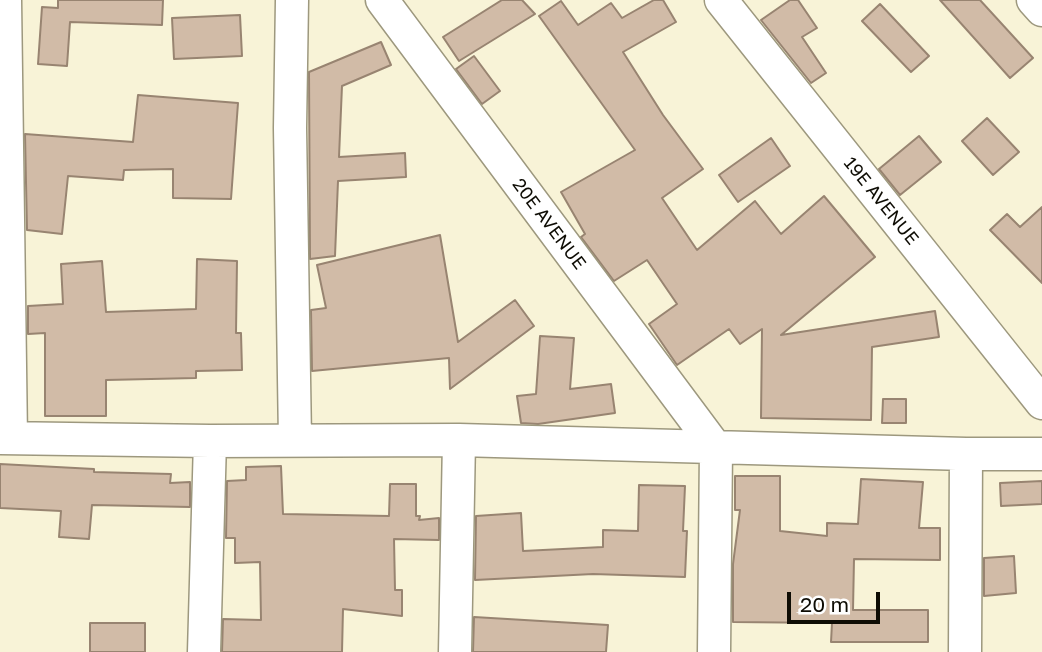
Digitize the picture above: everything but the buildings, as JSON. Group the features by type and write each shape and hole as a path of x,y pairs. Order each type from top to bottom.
{"street":[{"path":"5,0 6,438 459,440 1042,454"},
{"path":"292,0 290,128 295,440"},
{"name":"20E AVENUE","path":"382,0 716,448"},
{"name":"19E AVENUE","path":"721,0 1042,403"},
{"path":"1033,0 1042,9"},
{"path":"455,652 459,440"},
{"path":"204,652 210,441"},
{"path":"714,652 716,448"},
{"path":"965,454 965,652"}]}
